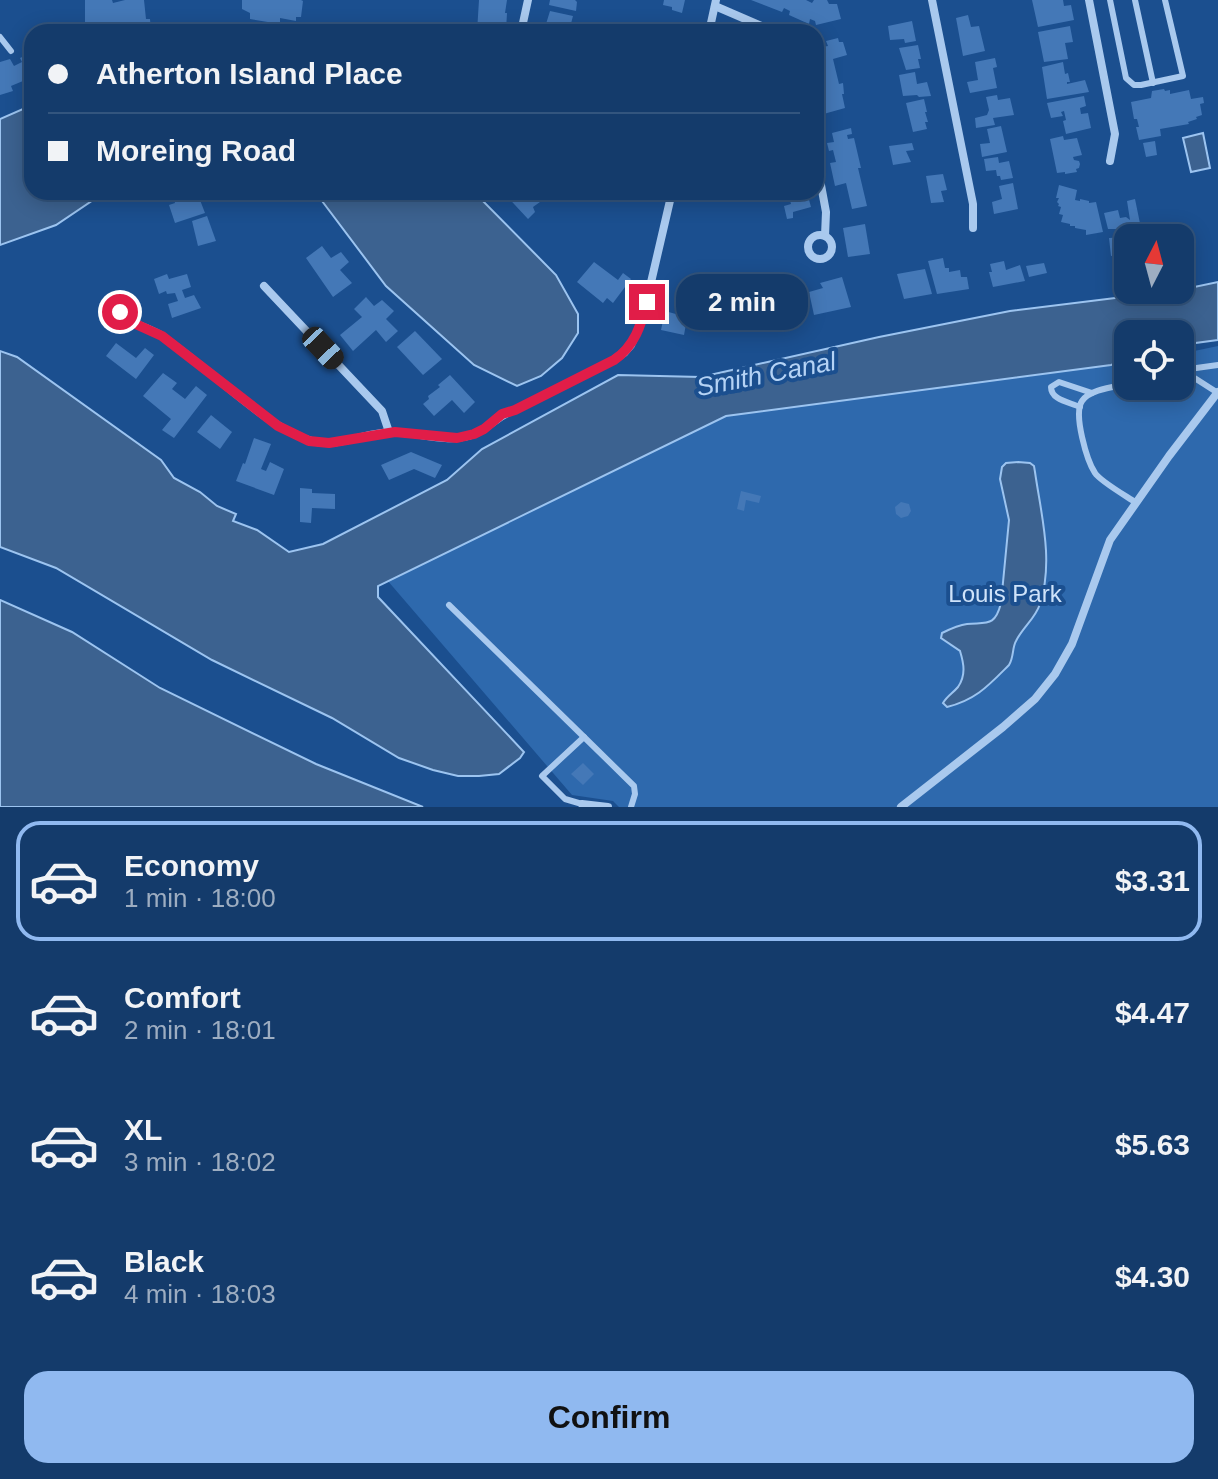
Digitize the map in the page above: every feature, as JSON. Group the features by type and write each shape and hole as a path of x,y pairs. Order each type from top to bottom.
{"street":[{"path":"523,24 528,0"},
{"path":"932,0 973,204 973,228"},
{"path":"1089,0 1115,134 1110,161"},
{"path":"711,24 716,3 759,24"},
{"path":"120,312 129,321 162,336 278,426 300,438 329,443 389,432 457,438 484,429 502,414 624,353 642,321 670,200"},
{"path":"824,200 825,236"},
{"path":"264,286 382,411 389,432"},
{"path":"901,807 1003,727 1035,699 1055,674 1072,644 1110,540 1218,392"},
{"path":"582,804 608,807"}],"lane":[{"path":"1110,0 1126,78 1134,85 1182,78 1184,73 1165,0"},
{"path":"1135,0 1153,83"},
{"path":"0,37 11,51"},
{"path":"1194,369 1218,365"},
{"path":"1194,378 1218,392"},
{"path":"1080,407 1054,397 1051,387 1059,382 1092,393"},
{"path":"1114,388 1092,393 1082,400 1078,411 1081,435 1095,474 1135,502"},
{"path":"449,605 630,781 635,794 631,807"},
{"path":"582,804 565,799 542,776 584,737"}],"green space":[{"name":"Louis Park","path":"1218,346 1218,807 619,807 613,801 572,795 381,573 718,415 1114,364 1114,400 1194,400 1194,351"}],"water":[{"path":"24,108 24,200 93,200 56,225 0,245 0,119"},
{"path":"1203,133 1210,168 1191,172 1183,138"},
{"path":"321,200 482,200 556,275 578,314 578,333 562,358 541,376 517,386 474,365 386,286"},
{"name":"Smith Canal","path":"1218,282 1218,340 1194,343 1194,320 1114,320 1114,364 1111,365 726,416 378,586 378,597 524,752 499,774 458,776 399,758 332,718 212,660 56,568 0,547 0,351 17,357 161,460 174,478 200,492 217,506 236,514 233,521 257,530 289,552 323,544 447,480 482,449 618,375 701,377 1010,311 1114,298 1114,304 1194,304 1194,287"},
{"path":"1006,463 1034,466 1043,521 1046,571 1040,604 1016,641 1009,665 974,696 947,707 943,703 961,683 963,665 960,651 941,638 942,633 960,625 989,622 999,611 1009,520 1000,479"},
{"path":"0,600 72,632 160,688 316,764 423,807 0,807"}],"building":[{"path":"85,0 112,0 113,3 144,0 146,19 150,19 150,24 85,24"},
{"path":"242,0 301,0 301,17 296,17 296,21 280,18 280,24 250,19 250,13 242,9"},
{"path":"479,0 507,0 506,24 478,24"},
{"path":"550,0 575,0 576,11 549,5"},
{"path":"664,0 685,0 682,13 663,5"},
{"path":"751,0 806,0 812,3 814,0 827,0 829,4 837,4 841,19 816,24 810,19 809,24 789,15 790,11 784,8 782,12"},
{"path":"1032,0 1063,0 1064,6 1071,5 1074,20 1038,27"},
{"path":"550,11 573,16 571,24 546,24"},
{"path":"968,15 971,27 979,26 985,51 963,56 956,18"},
{"path":"912,21 916,41 905,43 904,39 890,40 888,26"},
{"path":"1070,26 1073,42 1065,43 1068,59 1044,62 1038,32"},
{"path":"838,38 839,42 843,42 847,55 833,59 839,84 843,83 845,108 824,114 824,47 828,46 826,41"},
{"path":"918,45 920,68 906,70 899,48"},
{"path":"24,56 24,84 23,81 11,86 13,91 0,95 0,62 10,59 14,66 22,62 20,58"},
{"path":"995,58 997,67 993,68 997,88 970,93 967,82 978,80 975,62"},
{"path":"1063,62 1070,82 1067,84 1085,80 1089,92 1047,99 1042,67"},
{"path":"915,72 917,84 927,82 931,96 903,96 899,75"},
{"path":"1170,90 1170,94 1189,90 1191,99 1203,97 1204,103 1200,104 1202,115 1189,124 1160,129 1161,136 1139,140 1136,127 1139,127 1131,102 1151,98 1152,91"},
{"path":"997,95 998,100 1010,98 1014,115 993,118 995,125 976,128 975,118 987,115 989,110 986,97"},
{"path":"1084,96 1086,106 1080,108 1081,114 1088,113 1091,128 1066,134 1064,111 1061,112 1063,116 1051,118 1047,103"},
{"path":"924,99 927,129 913,132 906,103"},
{"path":"1001,126 1007,152 982,157 980,144 990,143 987,129"},
{"path":"851,128 852,134 847,135 848,139 854,138 867,206 852,209 846,183 835,186 830,163 836,162 833,150 829,151 827,143 834,142 832,133"},
{"path":"1063,136 1064,140 1077,138 1082,155 1073,157 1080,164 1077,172 1057,173 1050,139"},
{"path":"1155,141 1157,155 1146,157 1143,143"},
{"path":"912,143 914,150 906,151 911,162 893,165 889,146"},
{"path":"998,157 999,163 1009,161 1013,178 1001,180 996,170 986,171 984,159"},
{"path":"943,174 947,190 941,191 944,202 931,203 926,176"},
{"path":"1013,183 1018,209 994,214 992,202 1002,199 999,186"},
{"path":"1059,185 1077,190 1075,200 1096,202 1103,232 1086,235 1086,230 1061,222 1063,215 1059,214 1061,207 1057,202 1059,198 1056,198"},
{"path":"1135,199 1140,224 1114,224 1114,229 1108,229 1104,213 1118,210 1120,218 1130,220 1127,201"},
{"path":"174,200 200,200 205,213 175,223 169,205 175,203"},
{"path":"510,200 538,200 540,202 533,207 535,212 528,219"},
{"path":"790,200 809,200 811,207 793,212 793,218 787,219 784,206 791,204"},
{"path":"207,216 216,241 198,246 192,221"},
{"path":"865,224 870,254 848,257 843,228"},
{"path":"1109,238 1114,238 1114,255 1111,256"},
{"path":"322,246 331,258 341,252 349,262 340,270 352,283 333,297 306,258"},
{"path":"943,258 949,272 960,270 961,277 967,277 969,289 937,294 928,261"},
{"path":"1004,261 1006,270 1020,265 1025,281 993,287 990,264"},
{"path":"594,262 618,280 623,273 631,279 613,303 607,298 603,303 577,282"},
{"path":"1044,263 1047,273 1029,277 1026,266"},
{"path":"925,269 932,294 904,299 897,274"},
{"path":"167,274 169,279 187,274 191,287 182,290 185,298 194,295 201,308 172,318 168,304 178,301 175,293 167,294 166,291 159,294 154,279"},
{"path":"842,277 851,307 814,315 809,292 823,288 820,283"},
{"path":"366,297 374,306 382,300 394,311 386,319 398,331 386,342 376,330 353,351 340,335 362,317 354,309"},
{"path":"665,311 683,316 681,323 686,324 684,335 661,330"},
{"path":"415,331 442,359 423,375 397,347"},
{"path":"116,343 136,358 145,348 154,355 136,379 106,356"},
{"path":"163,373 177,383 172,389 185,399 196,386 207,395 174,438 162,430 171,419 143,396"},
{"path":"450,375 475,402 464,413 452,400 434,416 423,404"},
{"path":"211,415 232,432 220,449 197,432"},
{"path":"254,438 271,444 261,469 266,471 270,462 284,469 274,495 236,481"},
{"path":"411,452 442,465 435,478 414,469 389,480 381,465"},
{"path":"300,488 312,489 312,493 335,494 335,509 312,508 311,523 300,522"},
{"path":"741,491 761,496 759,503 746,500 744,511 737,509"},
{"path":"901,502 909,504 911,511 901,518 896,514 895,507"},
{"path":"583,763 594,774 583,785 571,774"}],"route":[{"path":"120,312 129,321 162,336 285,430 309,441 329,443 395,432 457,438 474,434 502,414 624,353 638,330 647,302"}]}
